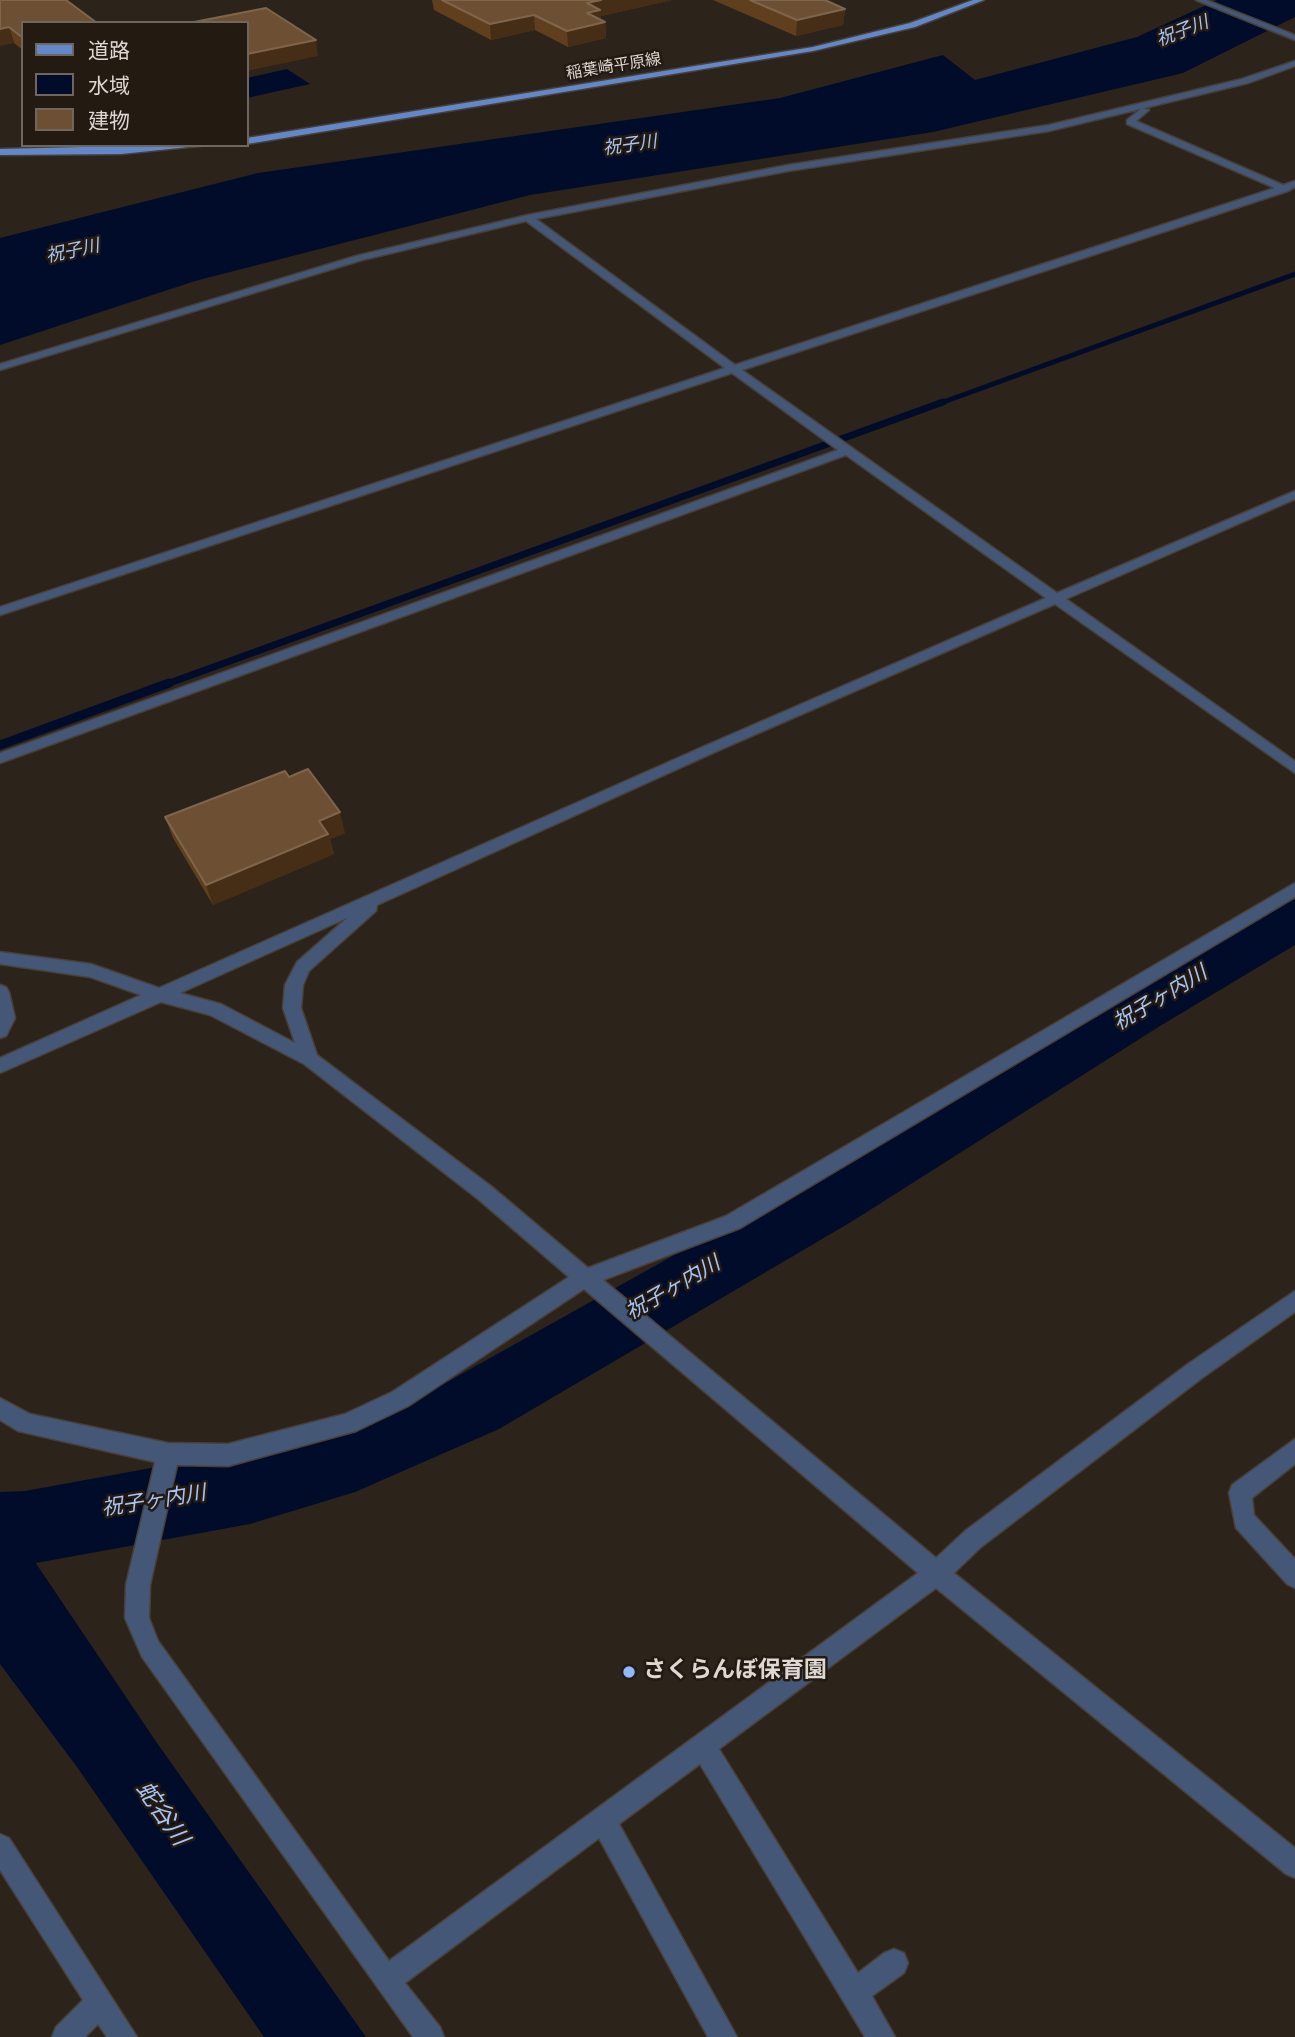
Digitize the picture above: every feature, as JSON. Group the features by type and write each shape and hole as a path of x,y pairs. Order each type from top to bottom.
{"main road":[{"name":"稲葉崎平原線","path":"248,141 813,49 912,25 980,0"},
{"path":"0,152 71,153 171,147"}],"street":[{"path":"1200,0 1295,38"},
{"path":"0,367 347,262 528,218 788,168 1049,128 1151,106 1245,81 1295,63"},
{"path":"1151,106 1130,122 1295,193"},
{"path":"0,611 1295,184"},
{"path":"528,218 590,266 844,449 1295,768"},
{"path":"0,758 844,449"},
{"path":"0,1066 157,993 1295,495"},
{"path":"0,1408 26,1424 168,1454 228,1455 348,1424 400,1399 588,1283 733,1222 1295,889"},
{"path":"310,1059 292,1008 294,985 303,967 383,895"},
{"path":"0,958 92,971 215,1009 310,1059 410,1132 937,1573 1295,1865"},
{"path":"0,992 6,1018 0,1031"},
{"path":"386,1980 937,1573 973,1539 1195,1371 1295,1300"},
{"path":"1295,1450 1240,1493 1244,1520 1295,1576"},
{"path":"168,1454 138,1585 137,1618 150,1649 386,1980 430,2037"},
{"path":"703,1746 881,2037"},
{"path":"603,1820 723,2037"},
{"path":"0,1847 123,2037"},
{"path":"854,1993 894,1963"},
{"path":"66,2037 99,2003"}],"water":[{"name":"祝子川","path":"1217,0 1295,0 1295,17 1183,73 933,132 530,195 195,281 0,345 0,238 258,173 780,98 943,55 975,80 1137,37"},
{"path":"287,69 310,84 248,98 248,78"},
{"name":"蛇谷川","path":"0,1510 157,1743 366,2037 264,2037 77,1767 0,1664"}],"building":[{"path":"0,0 66,0 94,21 21,21 21,36 9,27 0,29"},
{"path":"442,0 601,0 587,3 600,10 587,13 605,22 567,31 534,15 490,24"},
{"path":"750,0 825,0 845,9 797,20"},
{"path":"266,8 316,40 248,54 248,21 199,21"},
{"path":"308,769 340,812 319,821 328,834 206,885 165,817 285,771 289,777"}],"waterway":[{"path":"938,404 1295,274"},
{"path":"164,685 943,402"},
{"path":"0,745 169,683"},
{"name":"祝子ヶ内川","path":"0,1529 25,1528 250,1487 355,1456 474,1405 828,1202 1140,1010 1295,919"}],"place":[{"name":"さくらんぼ保育園","path":"629,1672"}]}
